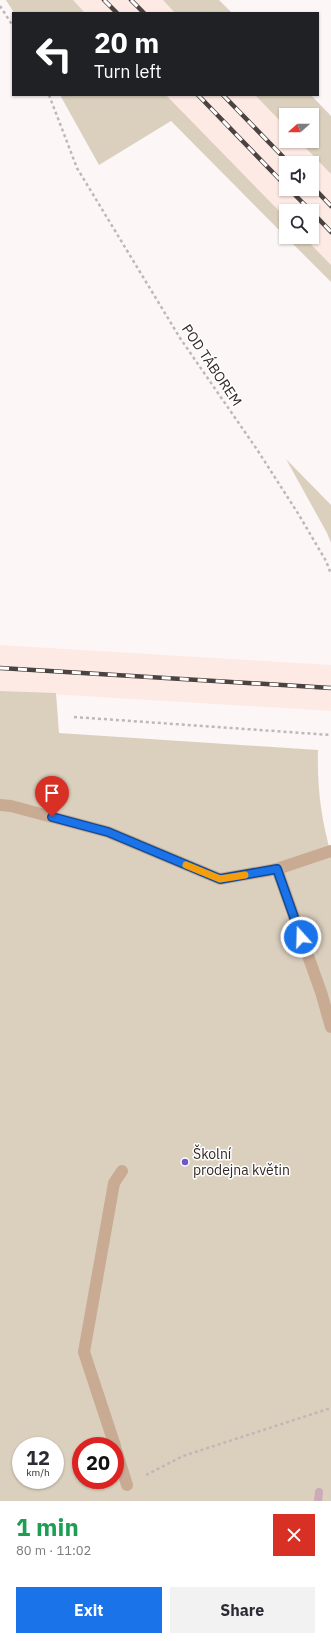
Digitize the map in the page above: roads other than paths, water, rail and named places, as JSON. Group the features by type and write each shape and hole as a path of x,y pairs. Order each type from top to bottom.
{"lane":[{"path":"0,805 11,806 108,832 220,879 277,869 331,851"},
{"path":"277,869 321,992 331,1027"},
{"path":"112,1437 84,1352 114,1183 122,1171"},
{"path":"124,1476 127,1485"}],"waterway":[{"path":"318,1501 319,1492"}],"railway":[{"path":"104,0 116,12"},
{"path":"131,0 143,12"},
{"path":"199,96 279,179"},
{"path":"224,96 282,156"},
{"path":"319,193 331,206"},
{"path":"296,196 304,204"},
{"path":"319,219 331,232"},
{"path":"0,668 331,688"}],"place":[{"name":"Školní prodejna květin","path":"185,1162"}]}
